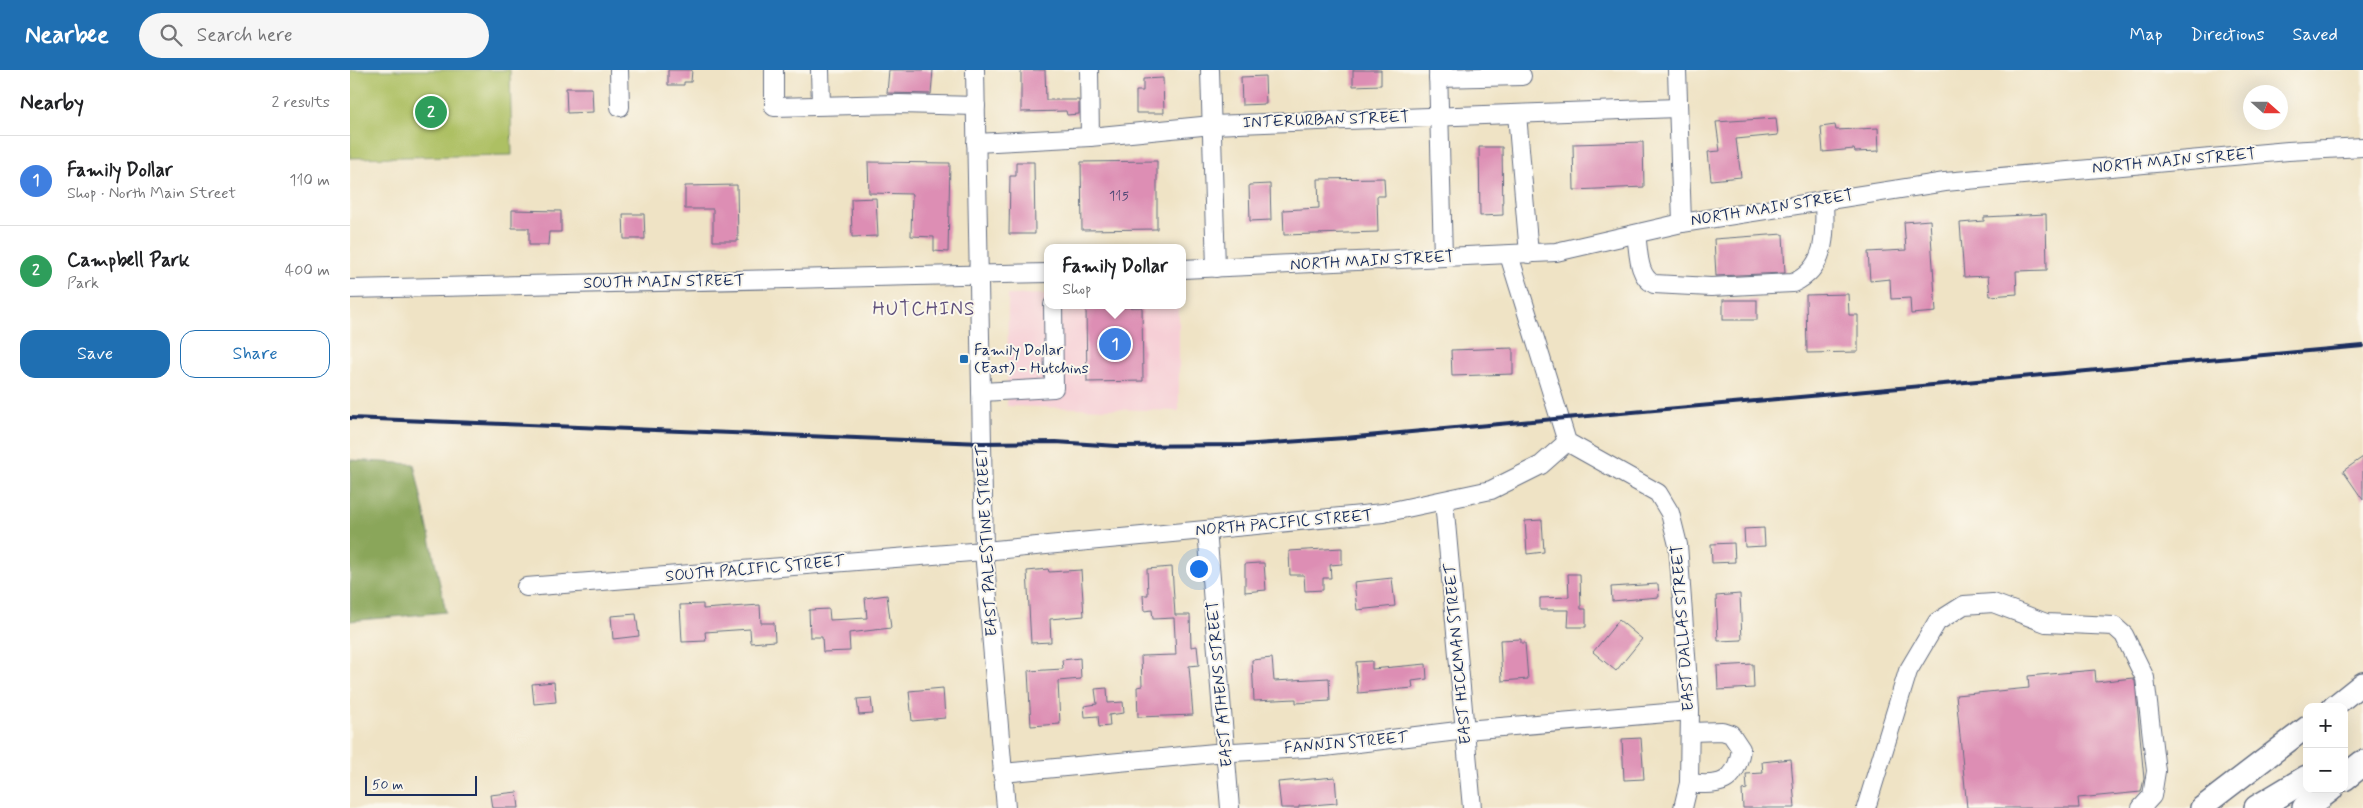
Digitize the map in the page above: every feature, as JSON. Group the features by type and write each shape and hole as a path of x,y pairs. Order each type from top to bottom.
{"highway":[{"path":"2348,761 2363,762"},
{"path":"2348,775 2363,762"},
{"path":"2257,808 2303,780"},
{"path":"2305,808 2325,793"}],"main road":[{"path":"2338,703 2363,684"},
{"path":"2201,808 2303,730"}],"street":[{"path":"619,70 620,107"},
{"path":"774,70 774,107 899,104 976,106"},
{"path":"820,70 822,105"},
{"name":"EAST PALESTINE STREET","path":"975,70 984,551 1006,808"},
{"path":"1089,70 1090,137"},
{"path":"1210,70 1216,268"},
{"path":"1677,70 1682,223"},
{"path":"1444,258 1438,74 1522,76"},
{"name":"INTERURBAN STREET","path":"976,143 1090,137 1212,125 1440,115 1677,108"},
{"path":"1517,114 1529,254"},
{"name":"NORTH MAIN STREET","path":"1186,269 1556,252 1682,223 1824,199 1945,182 2288,151 2363,147"},
{"path":"1636,234 1643,274 1648,281 1654,284 1711,287 1793,283 1802,279 1816,264 1823,249 1825,240 1824,199"},
{"path":"1509,255 1567,442"},
{"path":"979,274 1044,273"},
{"name":"SOUTH MAIN STREET","path":"350,289 979,274"},
{"path":"981,392 1054,388 1053,309"},
{"name":"NORTH PACIFIC STREET","path":"984,551 1383,513 1491,490 1541,465 1567,442"},
{"name":"EAST DALLAS STREET","path":"1567,442 1658,493 1670,513 1678,545 1690,712 1689,784 1683,808"},
{"name":"EAST HICKMAN STREET","path":"1444,501 1472,808"},
{"name":"EAST ATHENS STREET","path":"1207,530 1230,808"},
{"name":"SOUTH PACIFIC STREET","path":"526,587 984,551"},
{"path":"1866,808 1908,671 1937,622 1964,605 1993,603 2046,624 2114,626 2124,635 2145,678 2156,771 2152,796 2141,808"},
{"name":"FANNIN STREET","path":"1002,773 1225,752 1324,747 1466,730 1690,712"},
{"path":"1689,784 1711,786 1730,777 1738,766 1741,749 1731,734 1722,731 1690,732"}],"shaded area":[{"path":"1044,294 1044,309 1179,309 1179,411 1007,406 1008,295"}],"green space":[{"path":"350,70 510,70 512,155 350,158"},
{"path":"350,460 414,464 446,612 350,621"}],"building":[{"path":"668,70 692,70 691,82 684,82 684,85 668,85"},
{"path":"889,70 933,70 931,94 887,93"},
{"path":"1021,70 1045,70 1046,100 1079,100 1079,114 1067,115 1066,111 1021,112"},
{"path":"1353,70 1381,70 1381,85 1353,86"},
{"path":"1265,76 1266,104 1242,105 1241,77"},
{"path":"1163,78 1164,113 1136,113 1136,91 1143,91 1143,79"},
{"path":"566,88 592,88 593,112 567,113"},
{"path":"1776,118 1778,135 1736,139 1741,177 1711,180 1708,152 1720,151 1716,122"},
{"path":"1835,125 1836,130 1878,128 1879,151 1855,152 1854,149 1823,152 1821,127"},
{"path":"1643,142 1644,187 1574,190 1573,144"},
{"path":"1479,147 1502,147 1503,215 1480,216"},
{"path":"1157,161 1157,229 1082,230 1081,162"},
{"path":"868,162 950,163 948,252 934,251 934,237 911,236 912,194 869,193"},
{"path":"1016,162 1034,162 1035,234 1009,234 1010,176 1016,176"},
{"path":"1384,178 1385,196 1377,196 1378,232 1284,235 1283,210 1319,208 1318,179"},
{"path":"1270,184 1271,220 1250,221 1249,185"},
{"path":"737,185 738,241 713,241 713,209 685,209 685,186"},
{"path":"876,198 878,236 852,237 851,199"},
{"path":"512,210 561,211 561,232 549,232 548,245 529,245 529,228 512,228"},
{"path":"623,214 644,214 645,239 624,239"},
{"path":"2046,214 2047,270 2016,271 2017,294 1990,296 1988,276 1964,277 1960,223 1984,221 1984,217"},
{"path":"1930,220 1936,312 1911,314 1910,298 1891,299 1890,279 1870,281 1868,252 1906,250 1904,222"},
{"path":"1783,234 1785,273 1716,276 1714,239"},
{"path":"1848,294 1849,315 1858,315 1858,352 1807,353 1806,295"},
{"path":"1723,300 1757,300 1757,320 1723,320"},
{"path":"1086,309 1142,309 1143,381 1087,382"},
{"path":"1513,348 1513,374 1452,376 1451,350"},
{"path":"2363,457 2363,500 2343,471"},
{"path":"1542,520 1544,552 1527,554 1525,521"},
{"path":"1764,528 1765,546 1745,547 1744,529"},
{"path":"1734,543 1735,562 1712,563 1711,544"},
{"path":"1342,548 1342,564 1330,565 1331,578 1323,578 1323,590 1305,591 1304,575 1290,575 1289,551"},
{"path":"1264,563 1266,590 1245,592 1245,564"},
{"path":"1172,567 1175,615 1190,615 1191,647 1197,646 1199,665 1189,666 1193,715 1138,717 1137,687 1142,686 1141,656 1176,655 1174,618 1153,619 1152,610 1144,611 1143,595 1148,595 1147,569"},
{"path":"1048,569 1049,572 1081,570 1084,616 1050,619 1051,642 1031,643 1027,571"},
{"path":"1568,574 1580,574 1581,609 1586,609 1586,627 1568,627 1569,610 1540,610 1540,598 1569,597"},
{"path":"1392,578 1395,606 1357,610 1354,582"},
{"path":"1658,584 1659,597 1612,601 1611,587"},
{"path":"1740,594 1742,640 1718,641 1716,596"},
{"path":"887,595 891,628 849,633 850,651 823,652 822,637 810,637 809,610 829,609 830,620 867,618 865,598"},
{"path":"703,604 703,609 760,605 761,623 774,623 775,641 751,643 750,629 705,632 706,641 682,642 680,605"},
{"path":"636,614 639,636 613,639 611,616"},
{"path":"1619,620 1642,639 1616,671 1593,652"},
{"path":"1521,639 1521,643 1525,643 1528,679 1502,681 1500,640"},
{"path":"1080,658 1081,679 1058,681 1060,724 1031,726 1028,671 1063,669 1062,660"},
{"path":"1272,658 1274,681 1329,678 1330,701 1296,703 1296,699 1254,701 1252,660"},
{"path":"1372,661 1372,669 1426,664 1427,679 1412,681 1413,688 1358,693 1356,662"},
{"path":"1753,664 1754,688 1718,690 1717,666"},
{"path":"2095,670 2096,682 2133,678 2135,681 2144,779 2141,792 2078,798 2079,808 1967,808 1956,695 2029,688 2028,676"},
{"path":"554,682 556,702 534,704 532,684"},
{"path":"943,688 945,718 912,721 909,691"},
{"path":"1107,688 1108,703 1123,702 1124,713 1109,715 1110,726 1099,727 1098,716 1085,717 1084,706 1097,704 1095,689"},
{"path":"871,698 873,714 859,715 857,699"},
{"path":"1641,738 1644,779 1624,780 1622,739"},
{"path":"1791,759 1795,808 1743,808 1742,790 1747,789 1746,774 1763,773 1762,762"},
{"path":"1335,777 1337,803 1299,806 1299,808 1281,808 1278,782"},
{"path":"517,792 519,808 492,808 490,795"}],"railway":[{"path":"350,418 982,443 1056,442 1117,446 1241,445 1345,438 2363,346"}],"place":[{"name":"Campbell Park","path":"431,112"},
{"name":"Family Dollar","path":"1115,344"},
{"name":"Family Dollar (East) - Hutchins","path":"964,359"}],"district":[{"name":"HUTCHINS","path":"924,309"}]}
